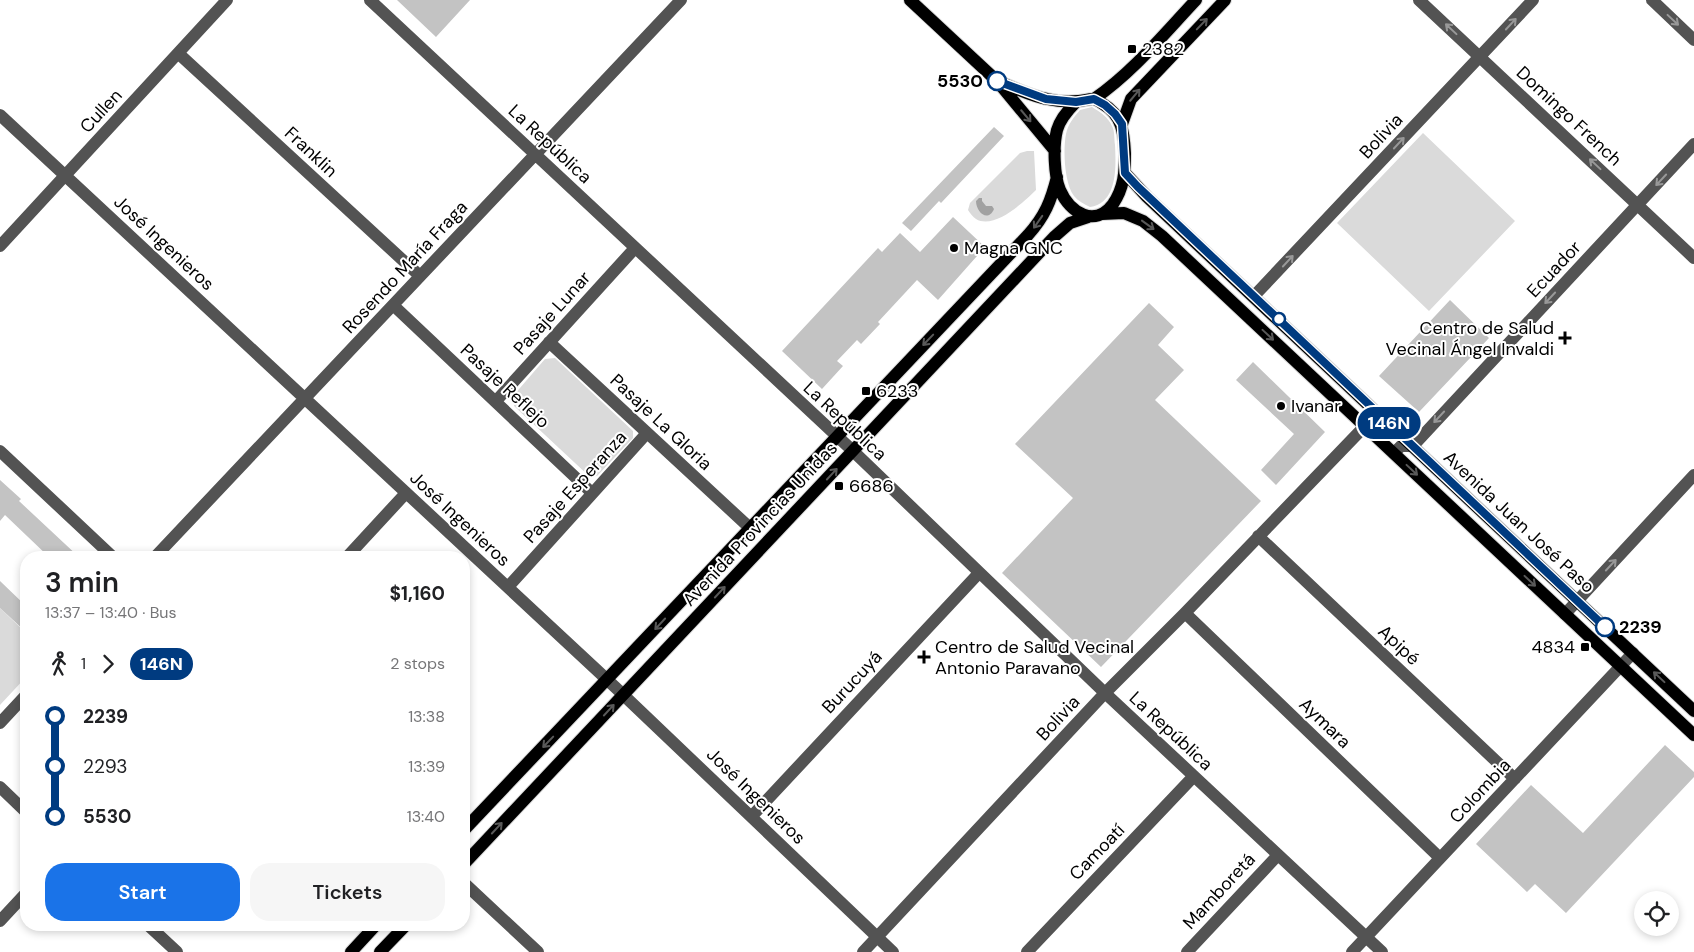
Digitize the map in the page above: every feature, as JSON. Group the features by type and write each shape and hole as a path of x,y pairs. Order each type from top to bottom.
{"main road":[{"path":"910,0 997,81 1055,151"},
{"path":"997,81 1046,99 1076,102 1094,99 1110,88 1141,58 1196,0"},
{"path":"1076,102 1064,114 1057,130 1055,151 1057,177 1060,190 1066,201 1088,217 1102,214 1118,196 1123,185 1125,173 1122,124 1131,99 1225,0"},
{"path":"1094,99 1105,105 1122,124"},
{"name":"Avenida Juan José Paso","path":"1125,173 1147,197 1694,711"},
{"name":"Avenida Provincias Unidas","path":"470,824 1040,221 1051,200 1057,177"},
{"name":"Avenida Juan José Paso","path":"1102,214 1124,213 1143,221 1162,236 1694,735"},
{"name":"Avenida Provincias Unidas","path":"470,858 1054,237 1070,223 1088,217"},
{"path":"351,952 370,931"},
{"path":"380,952 400,931"}],"street":[{"name":"Cullen","path":"0,246 227,0"},
{"name":"La República","path":"370,0 853,451 1105,693 1382,952"},
{"name":"Rosendo María Fraga","path":"161,551 681,0"},
{"name":"Domingo French","path":"1419,0 1694,258"},
{"name":"Bolivia","path":"1254,296 1533,0"},
{"path":"1652,0 1694,40"},
{"name":"Franklin","path":"179,54 420,276"},
{"name":"José Ingenieros","path":"0,115 469,551"},
{"name":"Ecuador","path":"1394,453 1401,446 1412,446 1694,144"},
{"name":"Pasaje Lunar","path":"496,401 635,248"},
{"name":"Pasaje Reflejo","path":"393,305 592,493"},
{"name":"Pasaje La Gloria","path":"550,342 750,528"},
{"name":"Bolivia","path":"863,952 1105,693 1185,613 1365,426"},
{"name":"Pasaje Esperanza","path":"508,587 647,433"},
{"path":"0,451 107,551"},
{"path":"1565,614 1694,475"},
{"path":"352,551 406,493"},
{"name":"Apipé","path":"1258,536 1515,779"},
{"name":"José Ingenieros","path":"470,552 752,816 893,952"},
{"name":"Burucuyá","path":"752,816 979,573"},
{"name":"Aymara","path":"1185,613 1440,858"},
{"name":"Colombia","path":"1352,952 1633,653"},
{"path":"0,723 20,701"},
{"name":"Camoatí","path":"1027,952 1194,776"},
{"path":"0,787 20,806"},
{"name":"Mamboretá","path":"1186,952 1278,855"},
{"path":"470,889 538,952"},
{"path":"0,921 20,899"},
{"path":"154,931 177,952"}],"shaded area":[{"path":"1092,107 1106,117 1113,128 1115,173 1106,199 1090,207 1074,196 1068,183 1065,166 1065,148 1068,127 1080,110"},
{"path":"1423,133 1515,221 1429,311 1337,223"},
{"path":"1034,151 1036,190 1000,218 991,221 976,219 968,210 970,203 1020,153"},
{"path":"982,198 986,206 992,206 994,209 992,213 986,216 980,212 976,201"},
{"path":"555,358 633,431 633,438 597,476 590,477 514,406 513,396 545,359"},
{"path":"0,608 20,627 20,683 0,705"}],"building":[{"path":"397,0 470,0 436,37"},
{"path":"994,127 1004,136 941,203 939,201 911,231 902,223"},
{"path":"953,217 985,247 938,300 917,280 878,322 880,324 861,344 857,340 837,361 843,366 822,389 782,351 878,248 882,252 900,233 920,252"},
{"path":"1450,300 1489,338 1419,412 1379,376"},
{"path":"1149,303 1174,327 1158,345 1184,370 1155,400 1261,501 1101,667 1002,573 1073,498 1015,444"},
{"name":"Ivanar","path":"1253,362 1325,432 1276,485 1261,470 1294,434 1236,380"},
{"path":"0,480 21,499 19,501 73,551 43,551 5,515 0,521"},
{"path":"0,581 20,600 20,626 0,608"},
{"path":"1665,745 1694,772 1694,777 1566,913 1535,884 1527,892 1476,844 1531,785 1583,833"}],"bus line":[{"name":"146N","path":"997,81 1046,99 1076,102 1094,99 1105,105 1122,124 1125,173 1147,197 1605,627"}],"place":[{"name":"2382","path":"1132,49"},
{"name":"5530","path":"997,81"},
{"name":"Magna GNC","path":"954,248"},
{"name":"Centro de Salud Vecinal Ángel Invaldi","path":"1565,338"},
{"name":"6233","path":"866,391"},
{"name":"Ivanar","path":"1281,406"},
{"name":"6686","path":"839,486"},
{"name":"2239","path":"1605,627"},
{"name":"4834","path":"1585,647"},
{"name":"Centro de Salud Vecinal Antonio Paravano","path":"924,657"}]}
